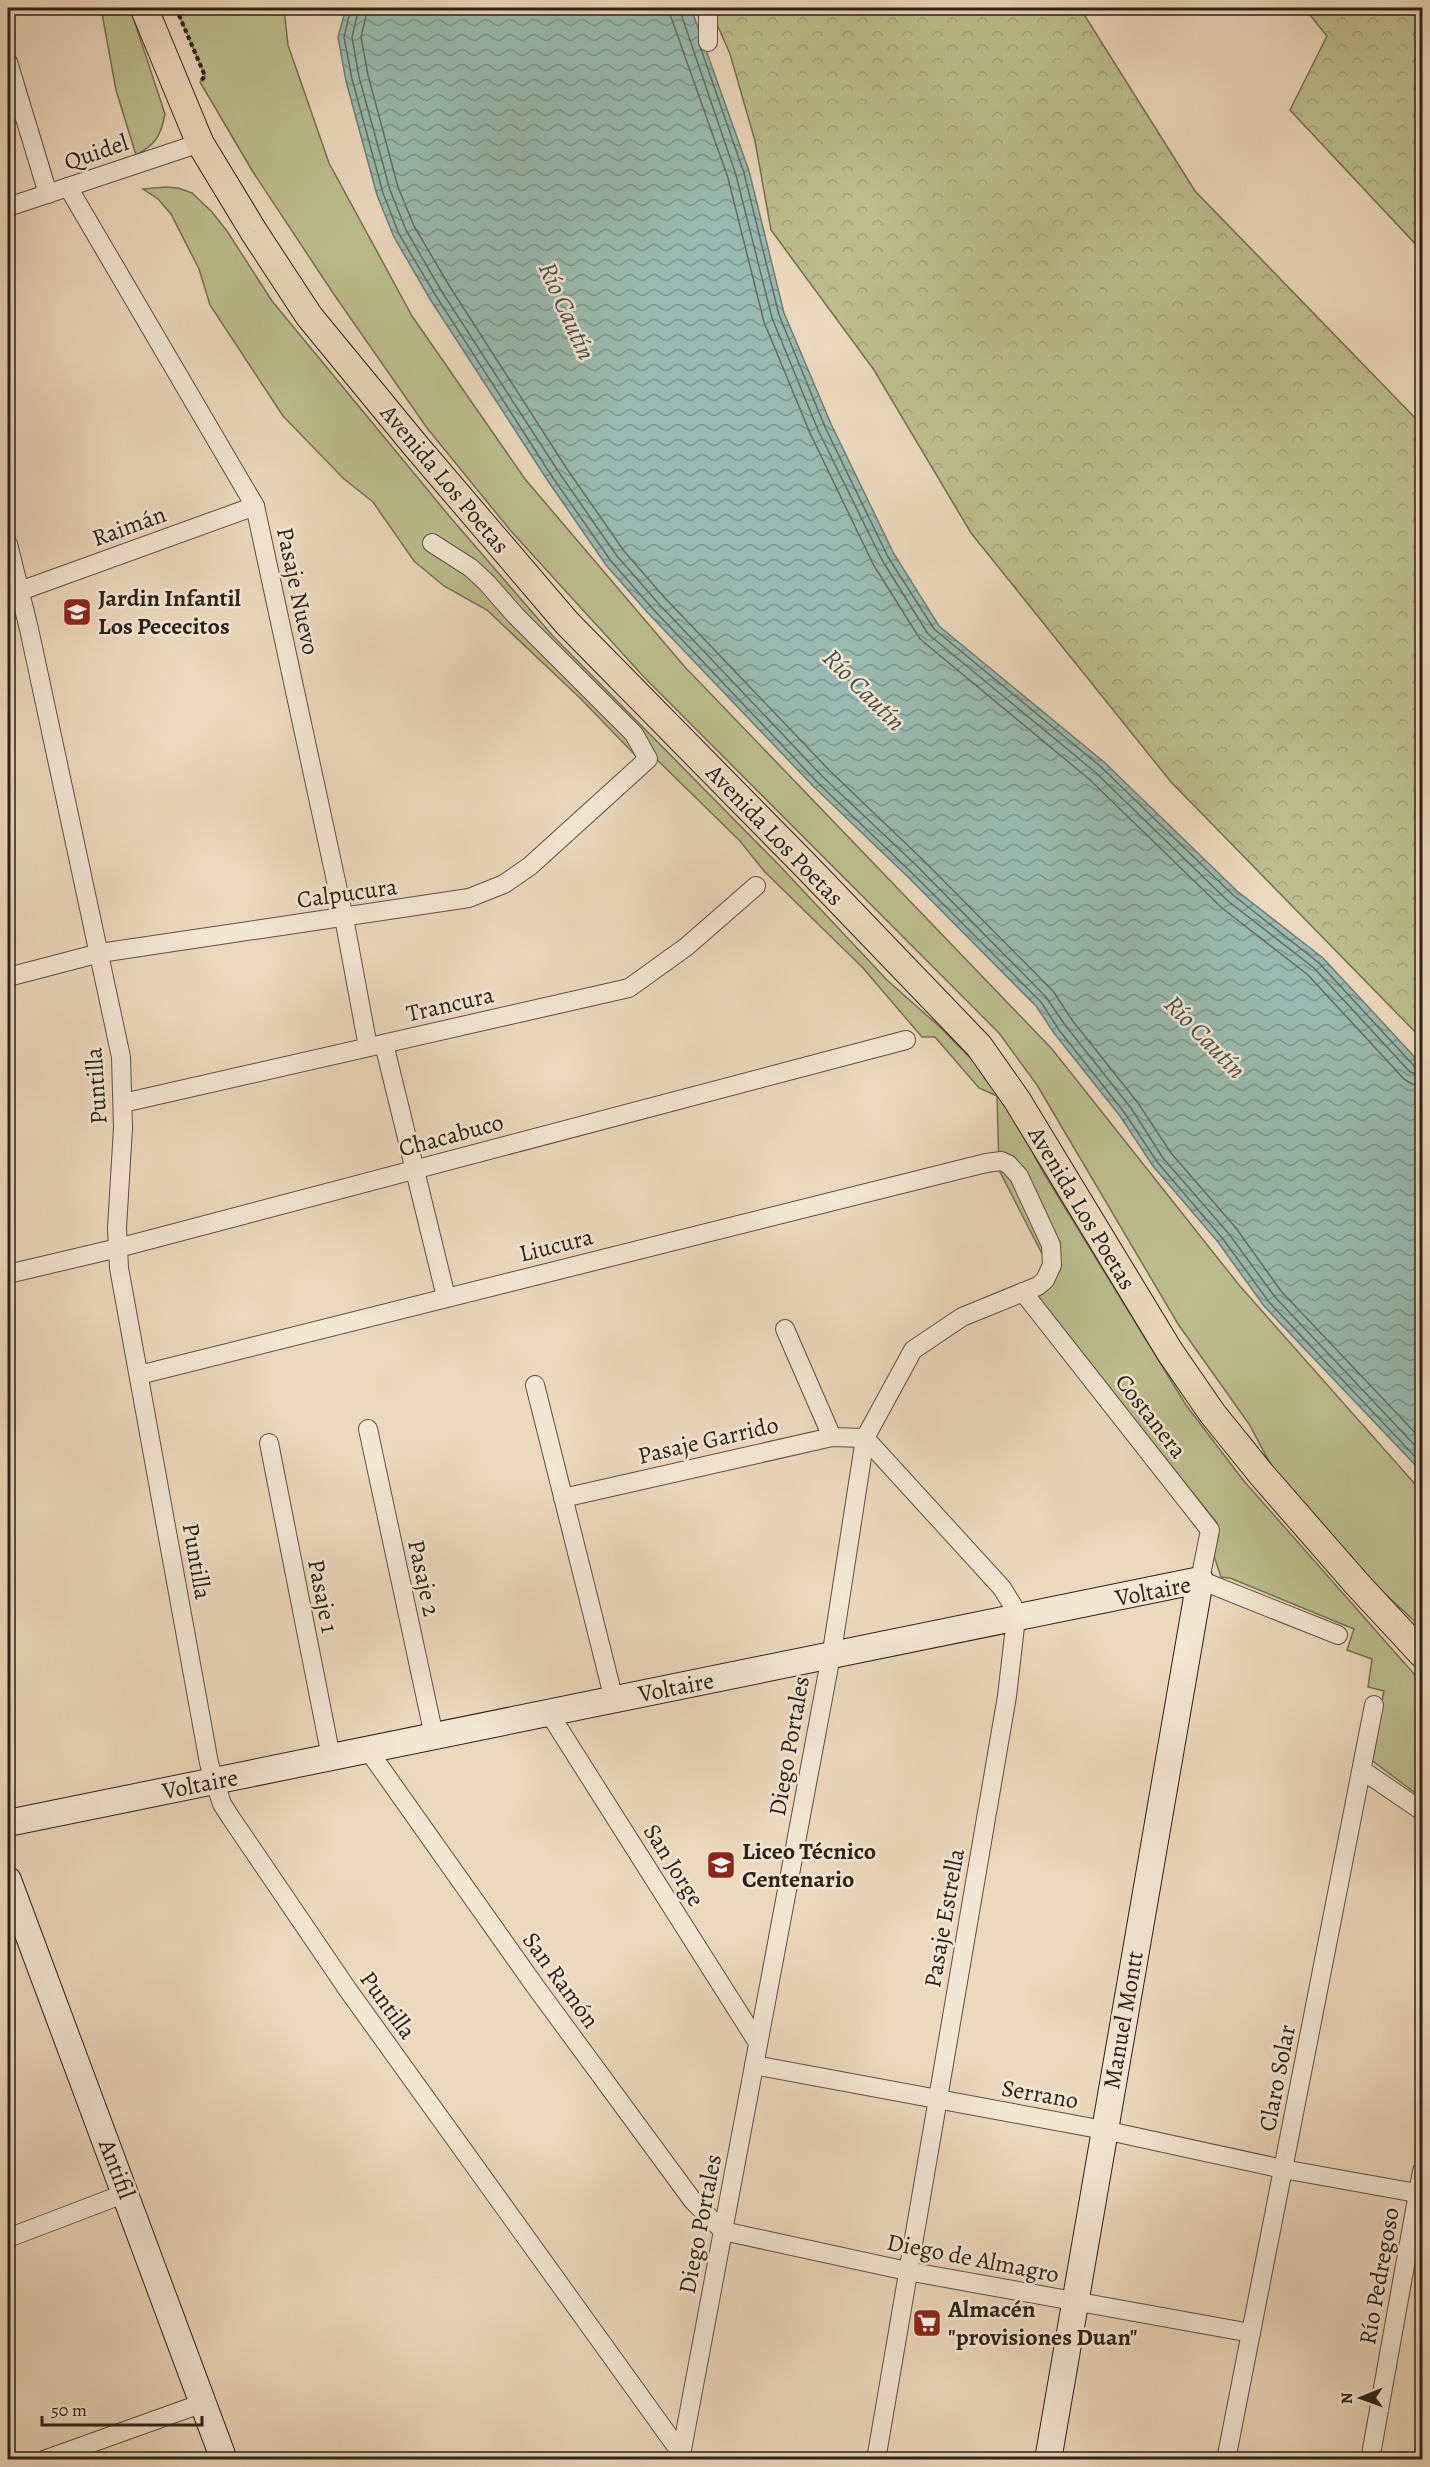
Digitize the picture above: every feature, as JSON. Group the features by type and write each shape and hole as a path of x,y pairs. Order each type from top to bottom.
{"main road":[{"name":"Avenida Los Poetas","path":"144,8 200,143 309,316 415,445 567,623 979,1046 1017,1100 1170,1352 1212,1413 1306,1526 1422,1654"}],"street":[{"path":"708,8 708,42"},
{"path":"8,62 48,194"},
{"name":"Quidel","path":"8,207 200,143"},
{"name":"Pasaje Nuevo","path":"68,187 255,506 344,918 376,1046 416,1169 446,1297"},
{"name":"Raimán","path":"20,591 255,506"},
{"name":"Calpucura","path":"8,977 100,954 470,898 504,884 530,866 648,759 634,734 516,616 487,583 471,568 432,543"},
{"name":"Puntilla","path":"8,544 121,1057 123,1103 118,1248 207,1752 222,1803 341,1980 681,2456"},
{"name":"Trancura","path":"123,1103 629,988 686,947 756,886"},
{"name":"Chacabuco","path":"8,1274 118,1248 906,1040"},
{"name":"Diego Portales","path":"681,2456 830,1657 865,1438 913,1350 962,1317 1038,1286 1049,1273 1053,1258 1051,1245 1015,1169 1001,1161 986,1162"},
{"name":"Liucura","path":"139,1375 986,1162"},
{"name":"Costanera","path":"1023,1292 1210,1530 1200,1580"},
{"path":"785,1329 832,1437"},
{"path":"535,1385 614,1700"},
{"name":"Pasaje 2","path":"368,1429 434,1736"},
{"name":"Pasaje Garrido","path":"563,1498 832,1437 865,1438"},
{"path":"865,1438 1002,1588 1013,1606 1016,1618"},
{"name":"Pasaje 1","path":"269,1443 331,1758"},
{"name":"Voltaire","path":"8,1823 1200,1580 1338,1635"},
{"name":"Manuel Montt","path":"1048,2460 1200,1580"},
{"name":"Pasaje Estrella","path":"876,2460 1007,1696 1016,1618"},
{"name":"Claro Solar","path":"1226,2460 1374,1705"},
{"name":"San Jorge","path":"549,1713 758,2043"},
{"name":"San Ramón","path":"368,1750 535,1986 693,2201 723,2231"},
{"path":"1362,1770 1422,1811"},
{"name":"Antifil","path":"8,1880 224,2460"},
{"name":"Serrano","path":"754,2065 1104,2130 1283,2169 1420,2194"},
{"name":"Río Pedregoso","path":"1370,2460 1420,2194 1422,2171"},
{"path":"8,2238 126,2193"},
{"name":"Diego de Almagro","path":"723,2231 907,2271 1251,2332"},
{"path":"44,2460 203,2403"}],"green space":[{"path":"101,8 130,8 165,114 156,139 136,155 116,90"},
{"path":"176,8 284,8 288,45 329,163 412,316 525,479 684,666 1052,1049 1239,1285 1422,1492 1422,1628 1371,1581 1278,1478 1249,1424 1178,1324 1037,1085 999,1033 643,676 510,530 427,428 333,293 253,172 200,82 205,76"},
{"path":"710,8 1080,8 1195,191 1422,425 1422,1039 1171,782 971,533 874,370 771,230 755,141 730,54"},
{"path":"1304,8 1422,8 1422,251 1290,110 1327,36"},
{"path":"166,187 192,193 212,212 227,231 272,301 450,517 552,635 778,864 887,980 941,1028 979,1067 1005,1100 1043,1172 1186,1405 1243,1480 1422,1683 1422,1798 1370,1759 1384,1691 1368,1687 1372,1659 1347,1650 1354,1629 1230,1578 1221,1577 1214,1556 1217,1523 1028,1288 1053,1275 999,1170 997,1096 979,1088 935,1037 922,1037 863,968 764,871 740,841 644,747 635,755 581,699 487,610 444,586 414,561 373,502 344,479 283,416 210,305 199,269 171,214 158,199 143,189"}],"water":[{"name":"Río Cautín","path":"346,8 691,8 749,171 784,313 831,424 894,554 939,626 1104,762 1237,891 1323,958 1422,1065 1422,1472 1264,1306 1218,1242 1153,1166 1120,1116 1054,1033 1036,1006 907,876 813,786 648,613 606,565 548,481 430,299 394,237 377,195 346,81 338,37"}],"place":[{"name":"Jardin Infantil Los Pececitos","path":"77,612"},
{"name":"Liceo Técnico Centenario","path":"721,1865"},
{"name":"Almacén \"provisiones Duan\"","path":"927,2323"}]}
